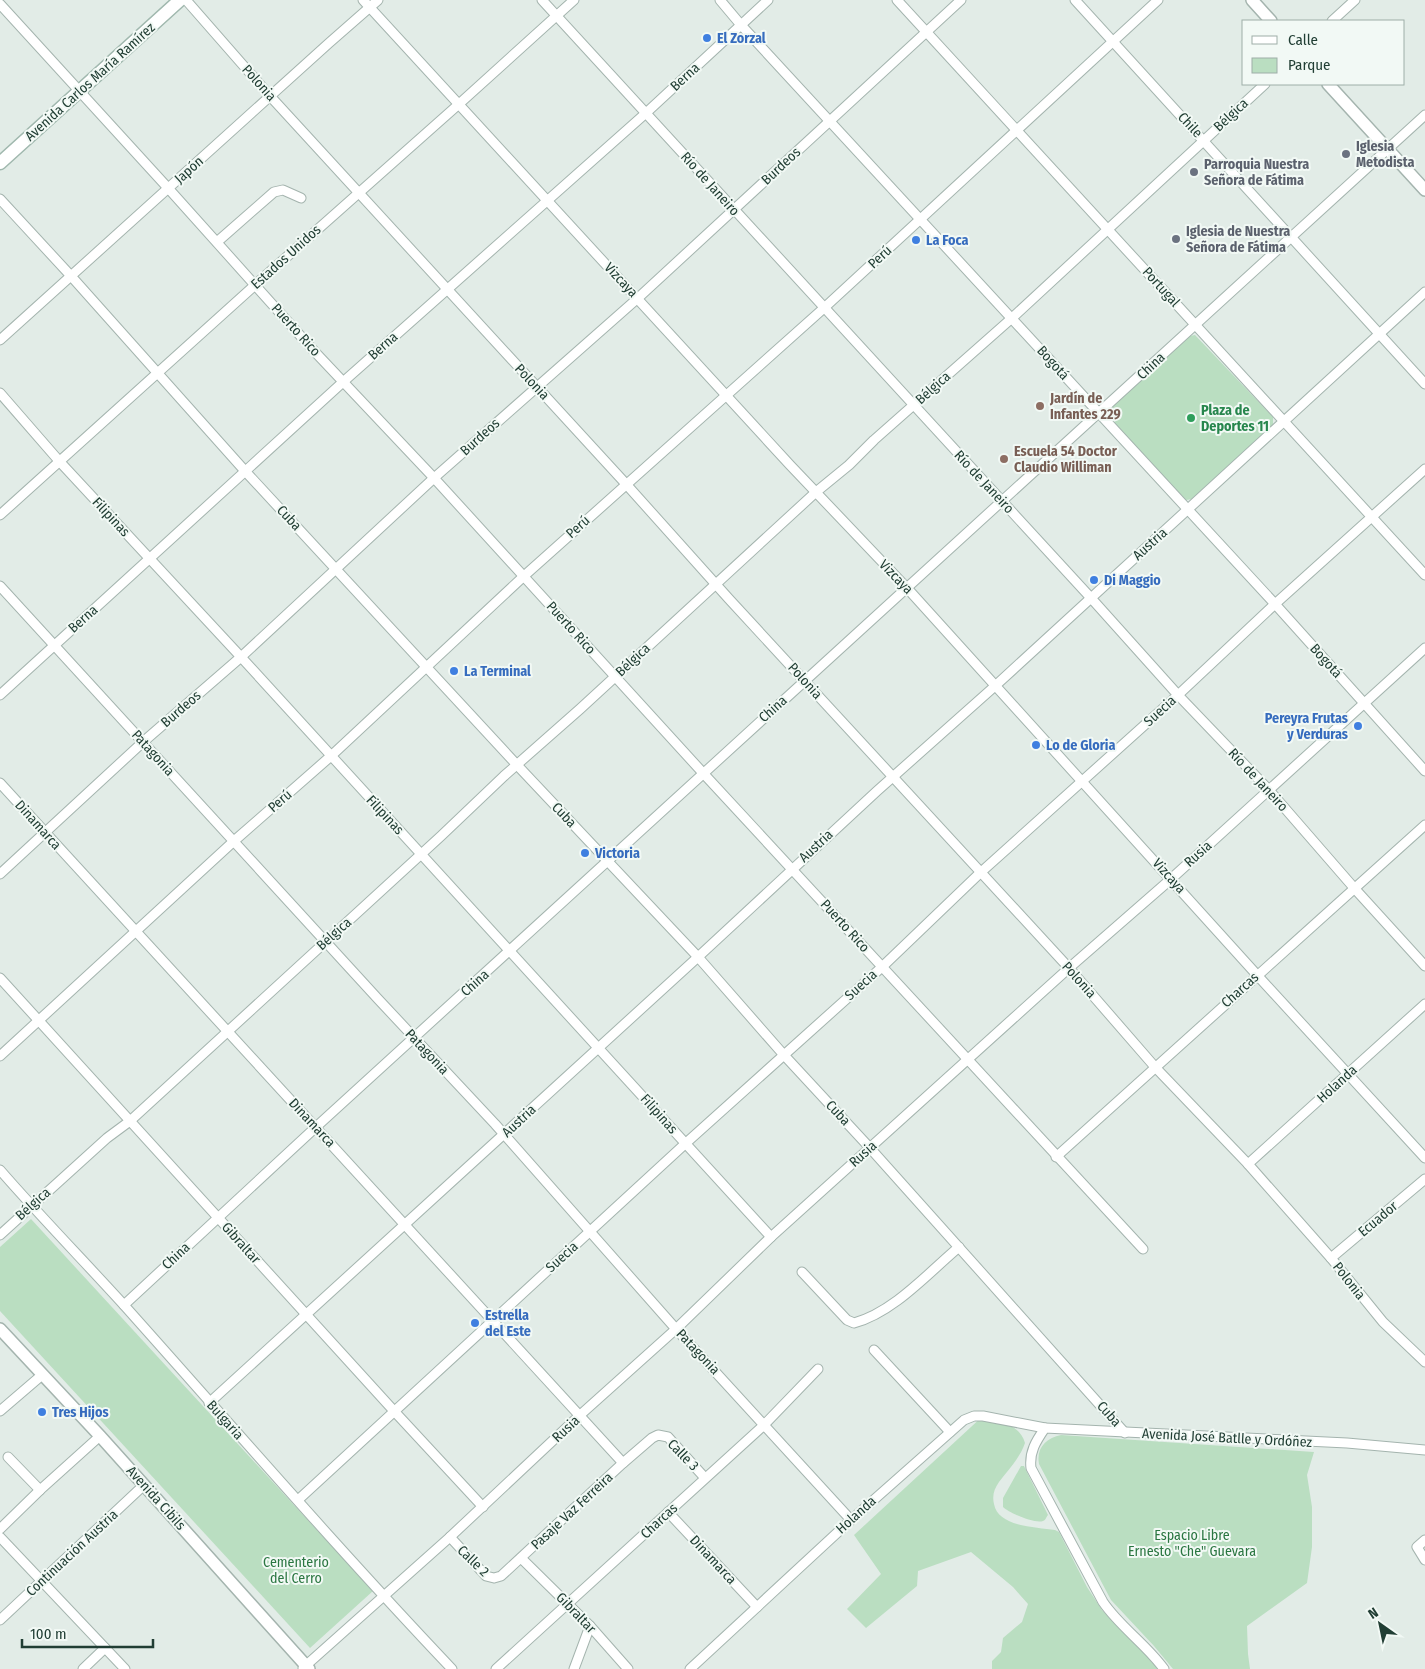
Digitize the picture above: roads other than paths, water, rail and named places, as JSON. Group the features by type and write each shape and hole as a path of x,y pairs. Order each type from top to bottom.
{"main road":[{"name":"Avenida Carlos María Ramírez","path":"0,163 180,0"}],"street":[{"name":"Polonia","path":"186,0 270,96 626,484 892,778 1069,968 1155,1067 1248,1164 1331,1258 1382,1322 1424,1357"},
{"name":"Vizcaya","path":"363,0 816,492 907,588 1425,1158"},
{"name":"Japón","path":"0,340 378,0"},
{"name":"Río de Janeiro","path":"542,0 1178,695 1269,790 1425,966"},
{"name":"Estados Unidos","path":"0,515 255,284 574,0"},
{"name":"Bogotá","path":"720,0 1275,604 1425,771"},
{"name":"Berna","path":"0,695 343,382 646,113 768,0"},
{"name":"Portugal","path":"897,0 1425,575"},
{"name":"Burdeos","path":"0,874 143,742 337,570 434,478 638,298 961,0"},
{"name":"Chile","path":"1075,0 1425,384"},
{"name":"Perú","path":"0,1056 234,841 331,756 524,576 824,308 1158,0"},
{"path":"1252,0 1270,20"},
{"path":"1333,20 1355,0"},
{"name":"Puerto Rico","path":"0,4 343,382 434,478 703,773 1143,1249"},
{"name":"Bélgica","path":"0,1235 107,1138 130,1121 716,583 1012,318 1264,85"},
{"path":"1329,85 1425,190"},
{"name":"China","path":"124,1305 217,1217 1425,115"},
{"path":"217,242 274,192 283,190 301,198"},
{"name":"Cuba","path":"0,199 245,471 698,958 1126,1433"},
{"name":"Austria","path":"209,1402 698,958 792,868 995,686 1425,292"},
{"name":"Filipinas","path":"0,393 60,462 241,657 771,1237"},
{"name":"Suecia","path":"298,1500 783,1054 882,967 980,873 1425,469"},
{"name":"Patagonia","path":"0,586 504,1134 676,1328 851,1520"},
{"name":"Rusia","path":"306,1668 676,1328 771,1237 1425,648"},
{"name":"Dinamarca","path":"0,783 624,1463"},
{"name":"Charcas","path":"1056,1156 1355,889 1425,824"},
{"name":"Gibraltar","path":"0,978 394,1411 483,1506"},
{"name":"Holanda","path":"1248,1164 1425,1004"},
{"name":"Bulgaria","path":"0,1170 452,1669"},
{"name":"Ecuador","path":"1331,1258 1425,1179"},
{"path":"802,1272 847,1320 854,1323 867,1320 896,1302 959,1247"},
{"name":"Avenida Cibils","path":"0,1329 100,1436 306,1668"},
{"path":"874,1350 950,1432"},
{"name":"Charcas","path":"496,1669 764,1425 818,1369"},
{"path":"0,1411 42,1374"},
{"name":"Holanda","path":"690,1669 851,1520 964,1420 979,1416 1016,1421 1045,1428"},
{"path":"1045,1428 1031,1452 1031,1468 1103,1602 1164,1669"},
{"name":"Avenida José Batlle y Ordóñez","path":"1045,1428 1346,1443 1425,1450"},
{"name":"Pasaje Vaz Ferreira","path":"521,1558 624,1463 658,1435"},
{"name":"Calle 3","path":"658,1435 668,1438 705,1478"},
{"path":"0,1529 100,1436"},
{"path":"8,1456 40,1490"},
{"name":"Continuación Austria","path":"0,1620 144,1485"},
{"name":"Dinamarca","path":"668,1512 757,1607"},
{"path":"0,1537 125,1669"},
{"name":"Calle 2","path":"450,1537 486,1576 491,1578 501,1576 521,1558"},
{"path":"1425,1540 1416,1547 1425,1560"},
{"name":"Gibraltar","path":"521,1558 590,1626 628,1669"},
{"path":"574,1669 590,1626"},
{"path":"83,1669 106,1648"}],"place":[{"name":"El Zorzal","path":"707,38"},
{"name":"Iglesia Metodista","path":"1346,154"},
{"name":"Parroquia Nuestra Señora de Fátima","path":"1194,172"},
{"name":"Iglesia de Nuestra Señora de Fátima","path":"1176,239"},
{"name":"La Foca","path":"916,240"},
{"name":"Jardín de Infantes 229","path":"1040,406"},
{"name":"Plaza de Deportes 11","path":"1191,418"},
{"name":"Escuela 54 Doctor Claudio Williman","path":"1004,459"},
{"name":"Di Maggio","path":"1094,580"},
{"name":"La Terminal","path":"454,671"},
{"name":"Pereyra Frutas y Verduras","path":"1358,726"},
{"name":"Lo de Gloria","path":"1036,745"},
{"name":"Victoria","path":"585,853"},
{"name":"Estrella del Este","path":"475,1323"},
{"name":"Tres Hijos","path":"42,1412"}],"park label":[{"name":"Espacio Libre Ernesto \"Che\" Guevara","path":"1192,1544"},
{"name":"Cementerio del Cerro","path":"296,1570"}]}
